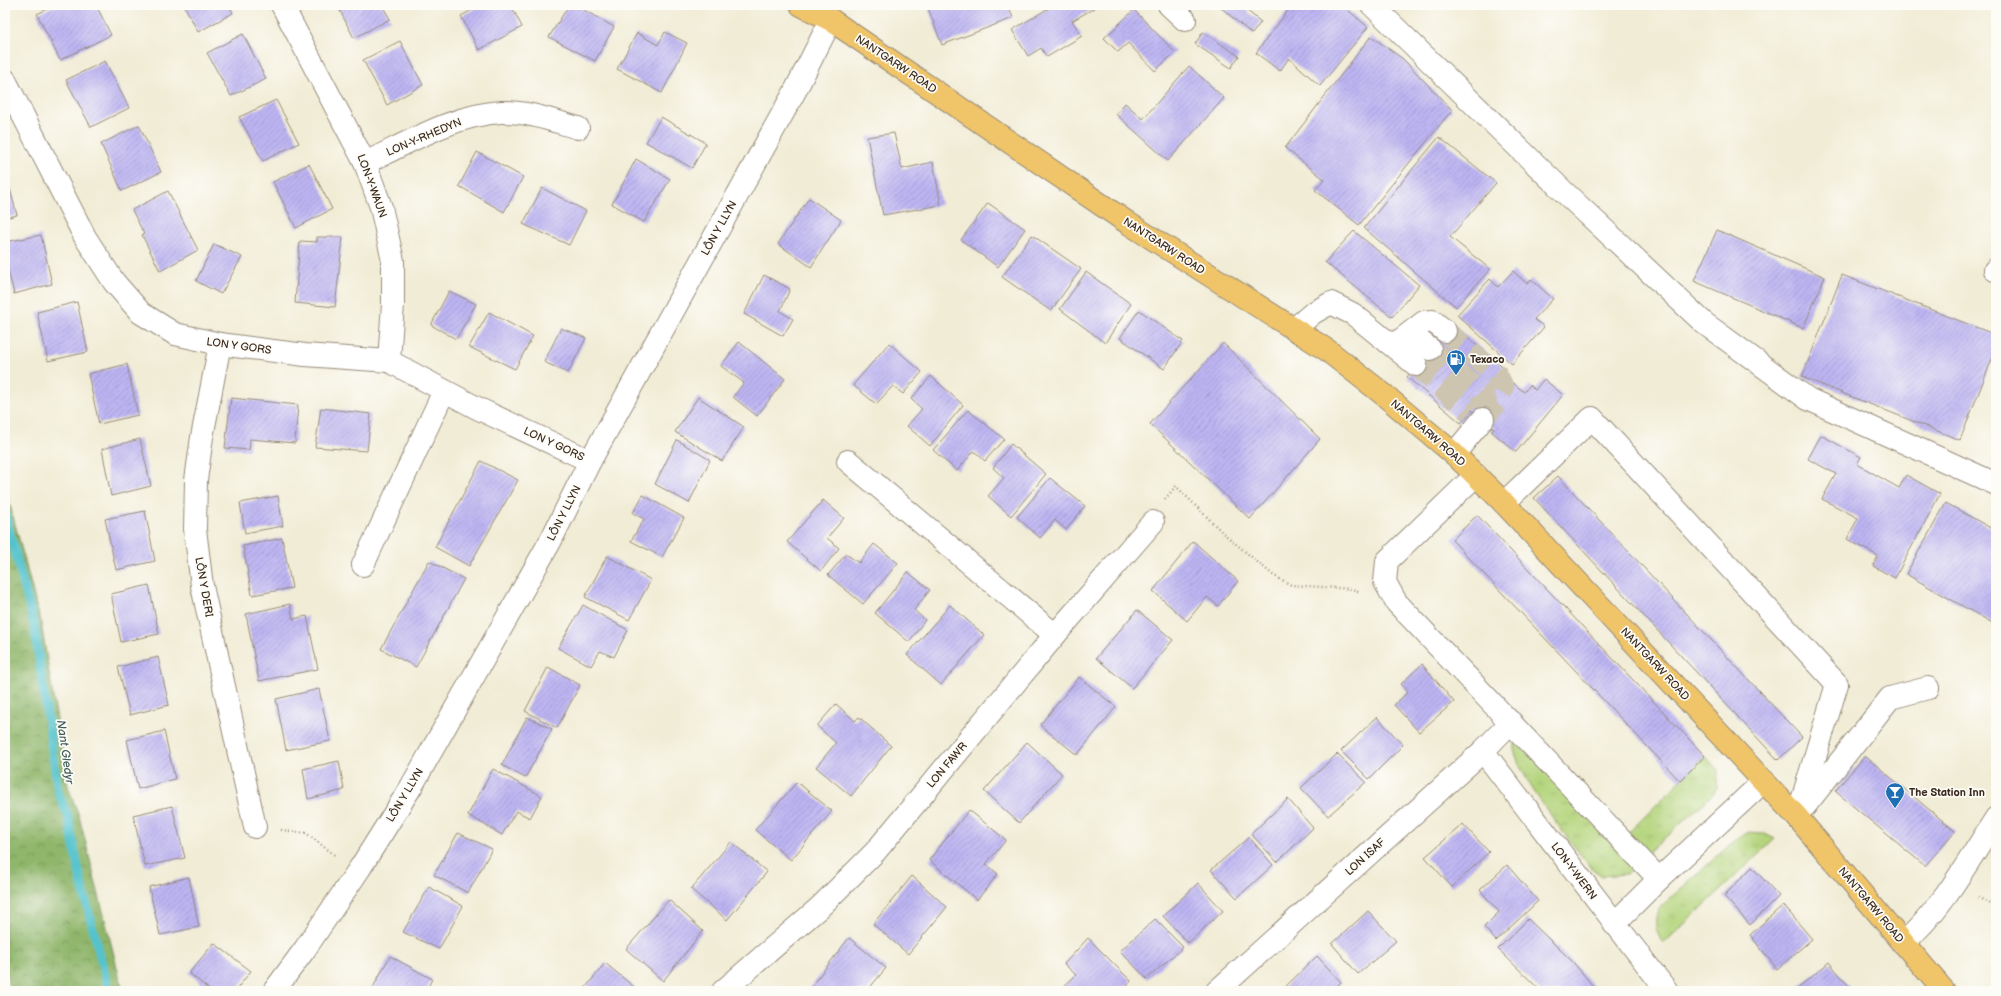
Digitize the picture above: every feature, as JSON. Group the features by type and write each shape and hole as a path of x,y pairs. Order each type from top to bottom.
{"main road":[{"name":"NANTGARW ROAD","path":"801,5 836,13 1128,223 1327,350 1383,394 1454,454 1504,503 1797,817 1944,991"}],"street":[{"name":"LON-Y-WAUN","path":"282,5 365,163 381,207 393,261 389,362"},
{"path":"1169,5 1185,20"},
{"path":"1372,5 1563,191 1704,323 1808,399 1996,484"},
{"name":"LÔN Y LLYN","path":"274,991 305,949 357,872 410,787 551,540 590,461 794,92 836,13"},
{"name":"LON Y GORS","path":"5,80 85,237 114,282 141,313 176,334 220,344 305,355 389,362 444,391 590,461"},
{"name":"LON-Y-RHEDYN","path":"365,163 433,131 468,118 495,113 534,115 578,128"},
{"path":"1294,329 1313,313 1331,303 1398,340 1416,365"},
{"path":"1398,340 1424,322 1433,322 1445,331"},
{"path":"1398,340 1415,338 1430,349"},
{"name":"LÔN Y DERI","path":"220,344 196,480 195,529 202,586 255,827"},
{"path":"363,565 444,391"},
{"path":"1504,503 1592,418 1837,684 1797,817"},
{"path":"1454,454 1476,420"},
{"path":"848,461 1055,635"},
{"path":"1476,475 1387,561 1385,582 1396,602 1659,879"},
{"name":"LON FAWR","path":"723,991 820,907 875,852 1055,635 1153,522"},
{"path":"1797,817 1890,698 1928,688"},
{"name":"LON ISAF","path":"1217,991 1483,751 1511,722"},
{"name":"LON-Y-WERN","path":"1483,751 1614,924 1667,991"},
{"path":"1614,924 1659,879 1764,781"},
{"path":"1903,943 1918,931 1954,882 1996,818"}],"path":[{"path":"1153,522 1168,493 1176,486 1223,533 1273,575 1291,585 1352,589 1362,593 1385,582"},
{"path":"255,827 306,833 357,872"}],"green space":[{"path":"5,486 41,623 68,786 79,816 123,991 9,991 5,958"},
{"path":"1515,734 1635,866 1626,874 1602,876 1590,867 1547,810 1526,778 1514,749"},
{"path":"1705,756 1718,770 1717,788 1709,798 1646,855 1628,833"},
{"path":"1747,832 1763,833 1775,839 1663,944 1656,927 1658,909 1734,841"}],"building":[{"path":"56,5 96,5 111,35 60,60 37,14"},
{"path":"184,5 229,5 233,13 198,32"},
{"path":"337,5 382,5 390,19 354,38"},
{"path":"481,5 511,5 522,27 479,50 461,16"},
{"path":"569,5 575,5 614,27 595,61 549,37"},
{"path":"938,5 974,5 975,8 981,5 1008,5 1013,18 942,45 928,8"},
{"path":"1054,5 1095,5 1096,7 1072,21 1082,36 1047,57 1041,48 1028,56 1012,30"},
{"path":"1240,5 1261,22 1252,34 1219,6"},
{"path":"1292,5 1342,5 1368,27 1320,86 1289,58 1280,71 1256,53"},
{"path":"1134,10 1175,52 1155,71 1128,43 1118,52 1104,38"},
{"path":"665,32 687,43 662,93 617,69 637,33 658,45"},
{"path":"1203,32 1239,56 1231,68 1195,44"},
{"path":"243,34 266,79 231,96 207,53"},
{"path":"1371,36 1403,59 1452,110 1359,225 1315,190 1324,179 1285,148"},
{"path":"400,41 423,85 387,105 363,60"},
{"path":"105,61 129,108 91,127 66,80"},
{"path":"1189,66 1224,98 1168,161 1116,114 1125,103 1143,119"},
{"path":"276,100 299,143 263,161 239,117"},
{"path":"661,117 706,143 692,168 646,142"},
{"path":"139,125 161,172 122,191 101,144"},
{"path":"894,133 902,169 933,162 941,205 883,215 867,137"},
{"path":"1439,137 1496,183 1450,237 1490,269 1456,307 1364,228"},
{"path":"477,152 523,177 504,212 459,186"},
{"path":"636,159 670,179 644,222 612,204"},
{"path":"309,164 332,209 296,228 273,182"},
{"path":"5,170 17,215 5,218"},
{"path":"542,188 586,211 569,245 523,224"},
{"path":"168,191 198,250 160,271 142,235 144,234 132,210"},
{"path":"809,198 841,220 811,267 778,244"},
{"path":"988,203 1025,229 998,267 961,240"},
{"path":"1717,230 1825,277 1803,328 1694,281"},
{"path":"1354,231 1419,285 1392,317 1325,262"},
{"path":"41,235 52,284 14,294 5,258 5,242"},
{"path":"1032,235 1081,269 1051,311 1002,277"},
{"path":"317,237 343,237 335,307 295,303 300,241 317,242"},
{"path":"214,244 242,257 221,294 196,281"},
{"path":"1513,271 1527,284 1531,279 1553,299 1534,319 1544,327 1512,364 1457,315 1490,279 1498,287"},
{"path":"1086,272 1131,304 1105,343 1060,309"},
{"path":"764,275 790,289 780,311 793,319 783,336 744,314"},
{"path":"1842,275 1996,335 1996,349 1960,440 1802,377"},
{"path":"449,291 476,304 456,339 431,325"},
{"path":"77,302 88,352 48,361 37,312"},
{"path":"1139,310 1183,341 1164,369 1120,338"},
{"path":"489,312 533,336 515,369 469,347"},
{"name":"Texaco","path":"1451,323 1506,369 1502,374 1524,392 1530,385 1535,390 1544,379 1563,395 1516,452 1491,431 1494,428 1472,410 1461,423 1407,377"},
{"path":"561,328 586,338 568,373 544,362"},
{"path":"739,342 785,379 757,416 733,397 744,383 721,366"},
{"path":"889,343 922,372 903,394 893,386 876,404 853,385"},
{"path":"1223,343 1320,439 1250,519 1150,424"},
{"path":"127,364 138,415 99,424 88,374"},
{"path":"931,376 963,405 930,446 907,426 922,409 911,399"},
{"path":"698,397 744,427 722,461 675,432"},
{"path":"231,398 298,405 295,443 250,439 249,450 225,448"},
{"path":"321,408 371,414 367,451 315,447"},
{"path":"968,410 1004,439 985,461 974,451 957,471 933,450"},
{"path":"1821,435 1861,457 1857,464 1899,488 1906,475 1940,494 1895,578 1873,566 1878,556 1847,539 1858,518 1822,499 1836,474 1808,459"},
{"path":"140,439 151,486 111,496 102,449"},
{"path":"677,440 710,460 689,503 655,484"},
{"path":"1011,444 1046,474 1011,516 988,496 1004,478 993,468"},
{"path":"481,461 518,480 469,566 435,547"},
{"path":"1558,476 1802,737 1778,760 1534,498"},
{"path":"1050,478 1085,506 1066,530 1055,520 1040,538 1017,517"},
{"path":"643,495 684,518 662,557 631,541 644,519 633,513"},
{"path":"278,496 283,526 245,533 240,503"},
{"path":"823,500 844,518 827,538 839,548 821,571 787,542"},
{"path":"1946,503 1996,531 1996,625 1906,574"},
{"path":"145,511 155,561 116,570 105,519"},
{"path":"1477,515 1705,756 1680,781 1452,540"},
{"path":"282,538 292,588 252,595 243,546"},
{"path":"1193,541 1238,581 1218,606 1207,597 1187,621 1153,591"},
{"path":"874,544 898,563 863,604 828,575 846,554 859,563"},
{"path":"607,556 651,580 629,620 585,597"},
{"path":"429,561 464,579 416,667 381,649"},
{"path":"908,572 930,590 914,610 925,620 909,642 875,613"},
{"path":"149,585 159,634 121,642 111,594"},
{"path":"290,604 293,619 307,616 318,669 259,681 246,614"},
{"path":"583,605 628,630 614,657 600,651 591,666 558,648"},
{"path":"950,605 984,635 941,685 907,655"},
{"path":"1137,610 1173,640 1132,688 1096,658"},
{"path":"158,657 169,705 130,715 118,667"},
{"path":"1422,664 1454,702 1419,732 1394,705 1408,692 1401,684"},
{"path":"548,667 580,685 557,728 525,711"},
{"path":"1079,677 1116,707 1077,755 1040,725"},
{"path":"319,689 330,741 286,750 276,699"},
{"path":"836,704 855,721 859,717 891,746 851,796 816,767 836,743 817,726"},
{"path":"527,717 552,729 525,778 502,765"},
{"path":"1377,717 1403,745 1369,779 1341,751"},
{"path":"164,731 175,779 138,789 127,740"},
{"path":"1027,742 1062,774 1019,823 984,791"},
{"path":"1337,754 1366,782 1328,816 1301,788"},
{"path":"1865,756 1955,831 1925,866 1835,791"},
{"path":"339,761 344,790 308,799 303,769"},
{"path":"493,769 542,796 530,818 516,811 502,835 468,815"},
{"path":"797,782 832,811 791,860 755,830"},
{"path":"1288,799 1313,828 1277,862 1251,834"},
{"path":"172,806 185,858 145,866 133,815"},
{"path":"969,810 1006,840 986,864 998,874 977,900 929,860"},
{"path":"1463,824 1489,852 1452,887 1425,857"},
{"path":"458,833 492,849 468,893 434,875"},
{"path":"1249,837 1273,865 1237,898 1211,870"},
{"path":"731,842 767,872 727,920 691,889"},
{"path":"1507,865 1538,901 1496,941 1484,927 1499,912 1480,890"},
{"path":"1752,867 1779,896 1750,925 1724,896"},
{"path":"912,876 947,907 908,954 873,924"},
{"path":"189,877 199,927 160,935 149,887"},
{"path":"1198,883 1223,911 1188,943 1163,916"},
{"path":"429,887 463,906 439,949 403,932"},
{"path":"669,900 703,931 663,981 626,949"},
{"path":"1783,905 1812,939 1777,969 1750,935"},
{"path":"1368,911 1396,941 1358,974 1332,944"},
{"path":"1155,919 1183,947 1147,979 1120,951"},
{"path":"1528,919 1573,962 1597,991 1541,991 1498,949"},
{"path":"849,938 886,968 867,991 814,991 810,988"},
{"path":"1088,938 1131,981 1123,991 1063,991 1061,989 1076,975 1064,964"},
{"path":"214,943 251,971 235,991 211,991 189,973"},
{"path":"390,956 432,979 426,991 371,991"},
{"path":"1317,956 1341,982 1332,991 1281,991"},
{"path":"1829,962 1853,991 1795,991"},
{"path":"605,963 639,991 583,991"}],"waterway":[{"name":"Nant Gledyr","path":"5,515 34,624 58,792 68,816 81,882 109,991"}],"tunnel":[{"path":"1445,331 1497,375 1503,387 1498,400 1483,419"},
{"path":"1430,349 1482,393 1486,402 1487,415"},
{"path":"1416,365 1470,412"}],"place":[{"name":"Texaco","path":"1456,376"},
{"name":"The Station Inn","path":"1895,809"}]}
